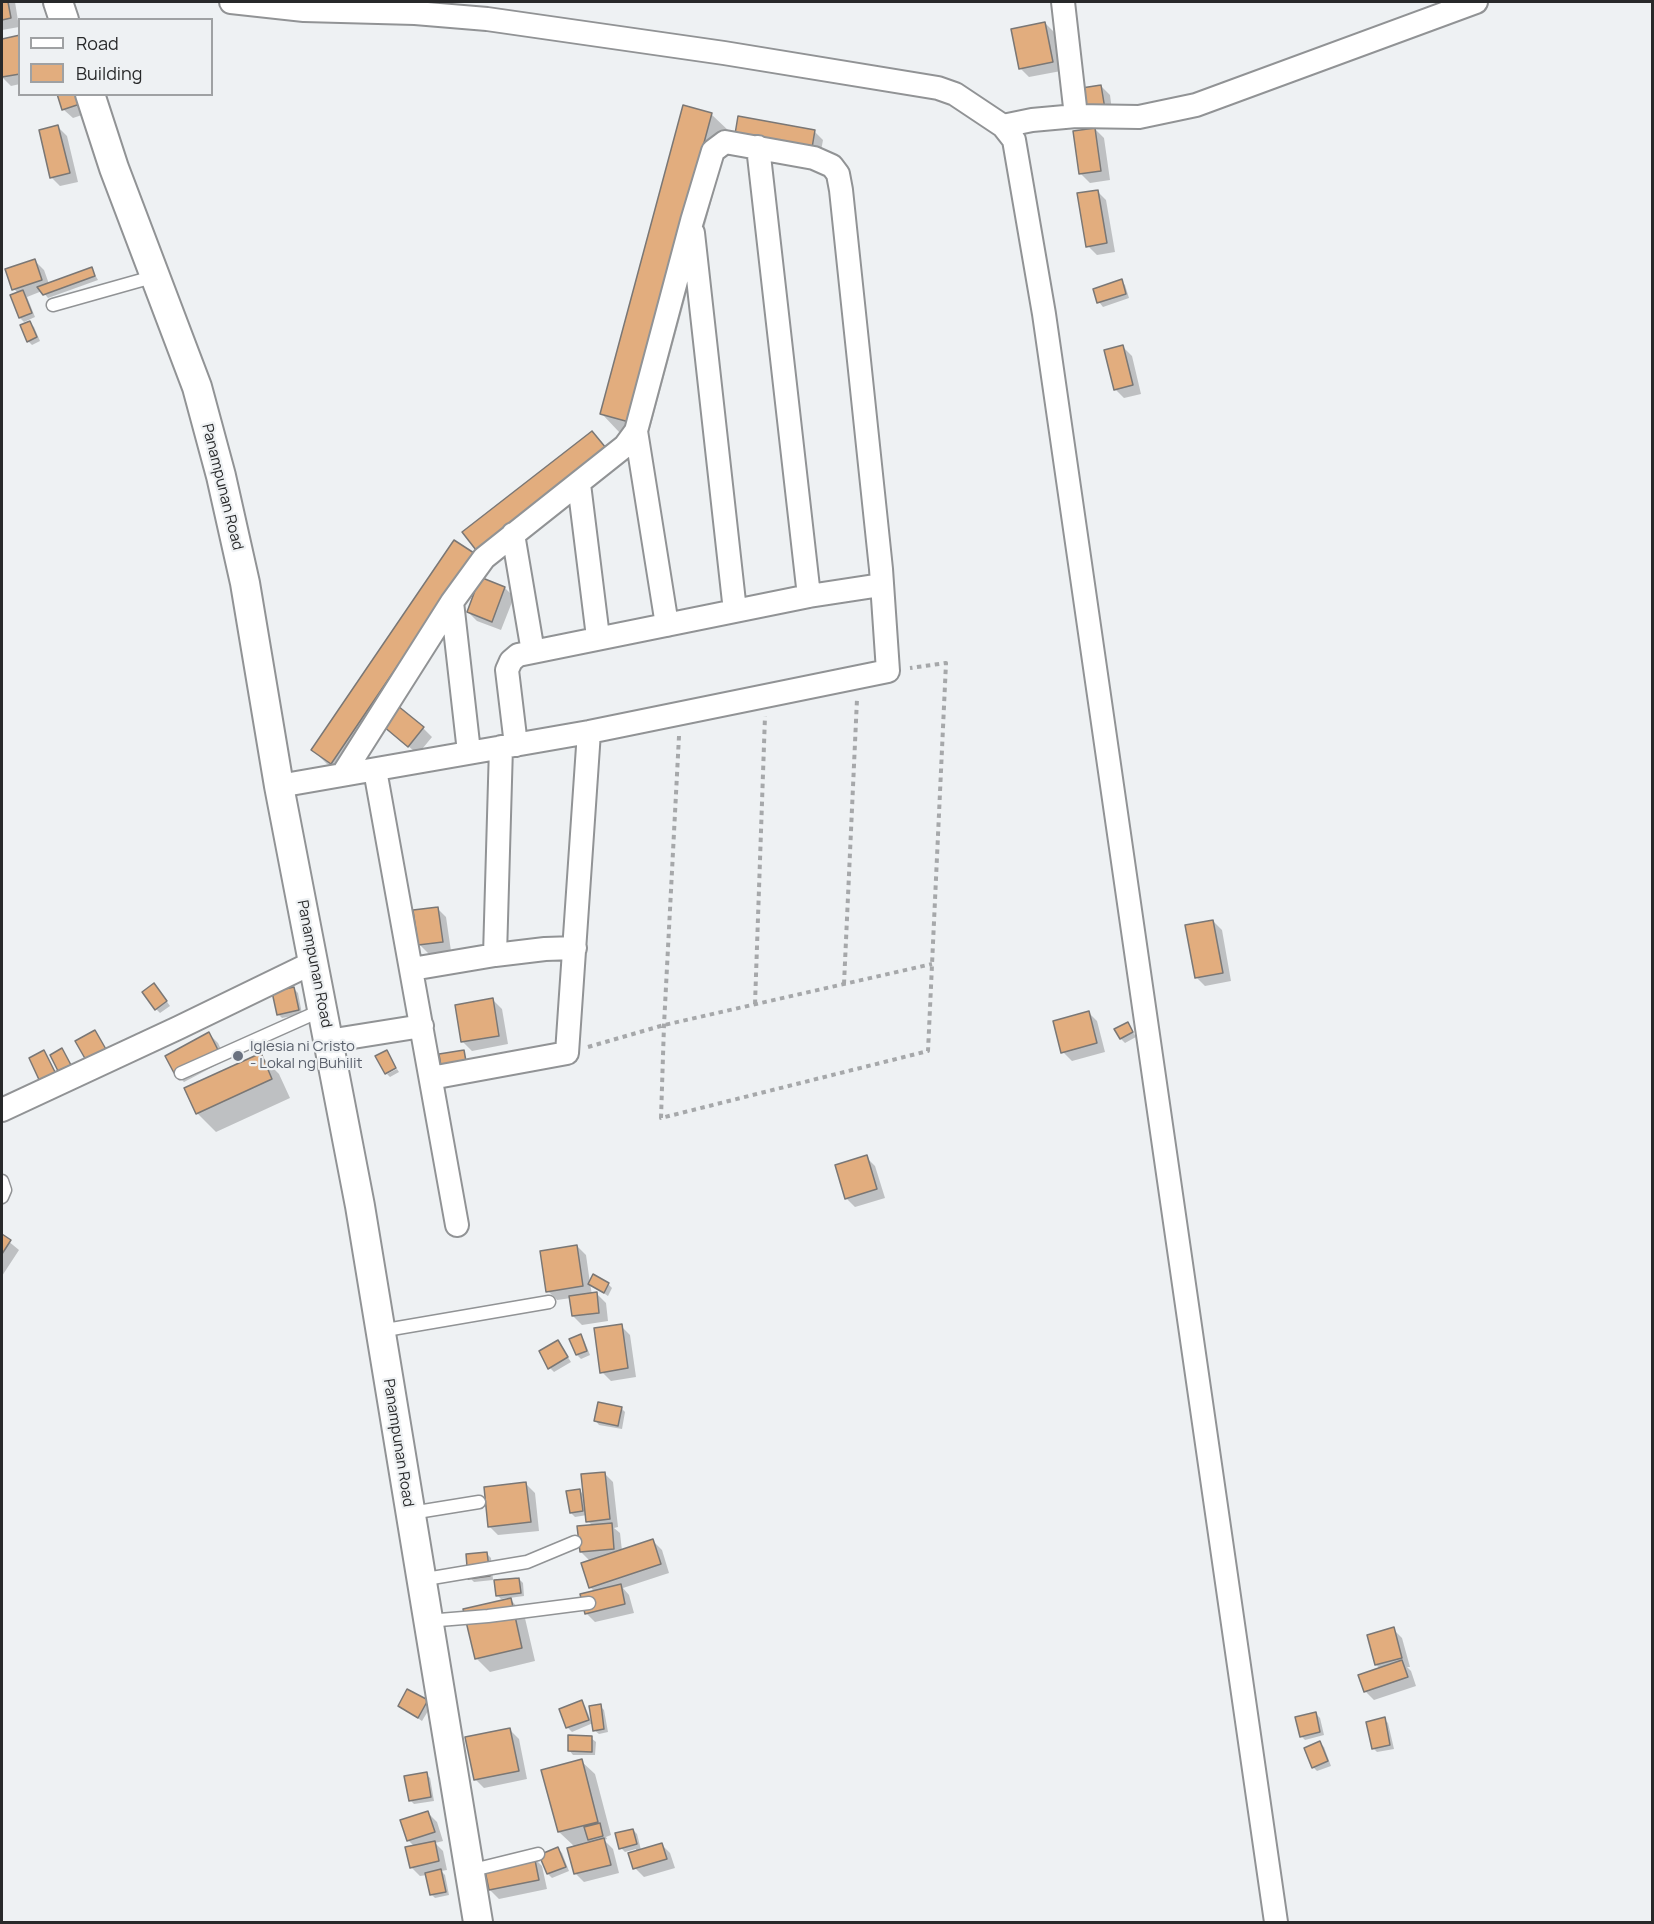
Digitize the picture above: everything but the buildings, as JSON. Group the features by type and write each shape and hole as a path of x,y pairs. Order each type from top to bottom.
{"street":[{"path":"58,2 63,18"},
{"path":"231,2 304,10 415,13 487,20 724,53 938,88 954,94 1003,126 1014,140 1044,314 1276,1923"},
{"path":"1063,2 1076,116"},
{"path":"1003,126 1032,120 1076,116 1139,117 1196,105 1476,2"},
{"name":"Panampunan Road","path":"91,96 114,168 196,387 221,476 245,583 279,786 360,1206 478,1923"},
{"path":"279,786 589,732 766,694 888,671 854,309 838,174 832,166 814,158 725,142 713,151 636,431 625,447 484,558 452,602 343,774"},
{"path":"758,147 810,596"},
{"path":"692,221 735,610"},
{"path":"636,431 667,625"},
{"path":"579,483 598,637"},
{"path":"513,534 533,652"},
{"path":"495,955 508,746 507,670 510,661 518,655 598,637 810,596 881,585"},
{"path":"452,602 470,752"},
{"path":"431,1078 567,1053 589,732"},
{"path":"375,770 457,1225"},
{"path":"412,969 495,955 575,948"},
{"path":"2,1110 314,962"},
{"path":"328,1041 422,1026"}],"lane":[{"path":"53,305 156,276"},
{"path":"181,1073 322,1010"},
{"path":"2,1181 5,1190 2,1197"},
{"path":"380,1331 549,1302"},
{"path":"410,1513 479,1502"},
{"path":"420,1580 527,1562 576,1542"},
{"path":"427,1621 589,1603"},
{"path":"469,1871 538,1854"}],"path":[{"path":"680,714 661,1118 928,1051 946,663 888,671"},
{"path":"843,984 858,677"},
{"path":"755,1004 766,694"},
{"path":"567,1053 664,1025 932,964"}],"place":[{"name":"Iglesia ni Cristo - Lokal ng Buhilit","path":"238,1056"}]}
